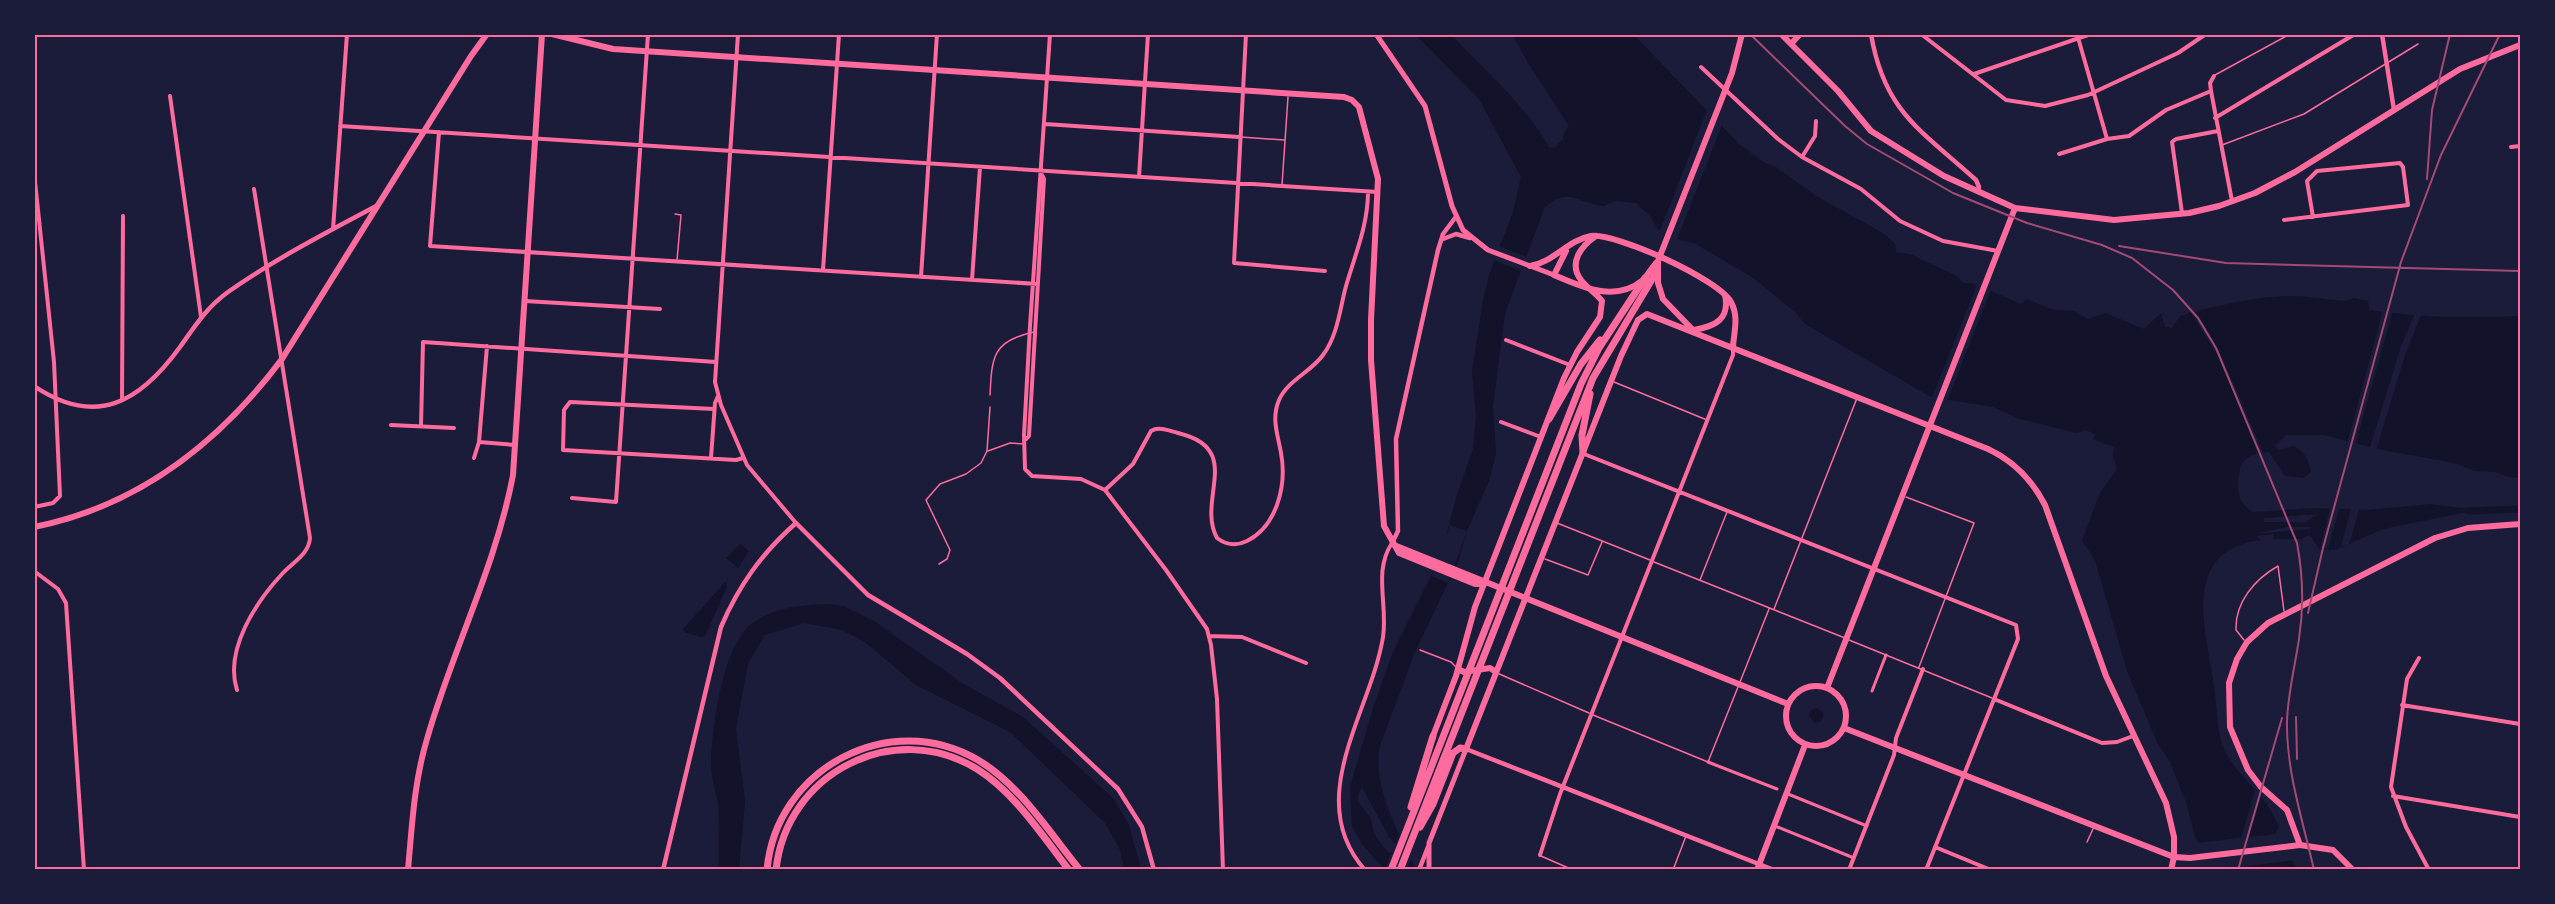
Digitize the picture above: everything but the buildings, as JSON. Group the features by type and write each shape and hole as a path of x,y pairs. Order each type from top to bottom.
{"highway":[{"path":"1400,870 1597,368 1657,271"},
{"path":"1391,870 1585,374 1645,278"},
{"path":"1549,419 1588,354 1617,320"},
{"path":"1583,453 1584,421 1597,368"},
{"path":"1402,841 1433,736"},
{"path":"767,870 771,846 780,820 794,797 814,776 839,758 858,749 877,743 909,740 952,747 989,767 1021,798 1080,870"},
{"path":"1411,842 1433,804 1454,753 1460,748 1466,749"},
{"path":"776,870 780,848 789,824 802,802 820,783 844,766 861,758 889,750 909,749 949,756 988,777 1010,798 1069,870"}],"main road":[{"path":"34,527 128,494 184,461 234,417 282,359 487,34"},
{"path":"408,870 415,795 426,740 508,501 516,445 542,34"},
{"path":"552,34 613,49 1288,93 1352,100 1359,107 1372,150 1379,192 1371,320 1371,360 1384,526 1399,553 1478,578 1484,584 1788,704"},
{"path":"1376,34 1425,106 1455,218 1470,238 1496,253 1592,291 1620,291 1645,278 1658,261 1734,66 1742,34"},
{"path":"1787,40 1793,34"},
{"path":"1787,40 1800,34"},
{"path":"1787,40 1838,91 1875,135 1978,192 2015,208 2113,220 2182,214 2232,202 2278,182 2473,63 2520,45"},
{"path":"1827,688 2015,208"},
{"path":"1527,265 1547,262 1581,239 1596,236 1609,238 1678,264 1725,294 1735,314 1733,347"},
{"path":"1433,736 1458,669 1484,584 1570,365 1602,315 1602,301 1581,280 1576,262 1580,249 1596,236"},
{"path":"1554,275 1569,247"},
{"path":"1658,261 1659,291 1665,303 1692,331"},
{"path":"1692,331 1711,327 1721,320 1726,309 1725,294"},
{"path":"1429,870 1429,843 1611,381 1632,332 1644,314 1652,314 2002,456 2019,469 2034,486 2049,515 2098,656 2133,736 2166,803 2173,831 2174,857 2171,870"},
{"path":"2296,846 2286,808 2261,787 2248,770 2230,727 2229,683 2237,658 2247,642 2263,627 2285,614 2447,534 2475,527 2520,524"},
{"path":"1458,669 1464,672 1490,668 1496,672"},
{"path":"1806,687 1827,688 1844,703 1847,720 1844,728 1828,744 1805,745 1798,741 1788,728 1785,712 1788,704 1806,687"},
{"path":"1844,728 2174,857 2200,857 2296,846 2333,850 2352,869"},
{"path":"1758,867 1805,745"}],"street":[{"path":"333,229 347,34"},
{"path":"572,498 616,502 648,34"},
{"path":"738,34 716,362 718,396 743,458 758,481 796,523 868,595 967,654 1000,678 1118,789 1142,827 1154,870"},
{"path":"823,270 839,34"},
{"path":"921,277 937,34"},
{"path":"1050,34 1042,173 1044,179 1024,435 1026,441 1025,466 1028,473 1081,479 1105,490 1176,584 1209,636 1217,699 1222,870"},
{"path":"1139,177 1148,34"},
{"path":"1246,34 1234,262 1325,272"},
{"path":"1871,34 1881,77 1896,106 1977,182 1978,192"},
{"path":"1921,34 2006,100 2020,104 2049,106 2093,92 2178,54 2206,34"},
{"path":"2077,34 2107,139"},
{"path":"1973,74 2079,40 2091,34"},
{"path":"2215,118 2355,34"},
{"path":"2382,34 2394,110"},
{"path":"1701,67 1778,139 1802,157 1861,189 1900,221 1925,234 1955,244 1998,251"},
{"path":"2214,76 2211,91 2232,202"},
{"path":"2059,154 2107,139 2129,135 2166,110 2211,91"},
{"path":"170,96 201,317"},
{"path":"1802,157 1815,136 1816,122"},
{"path":"1045,124 1239,137"},
{"path":"340,126 928,163 1042,173 1379,192"},
{"path":"2182,214 2172,142 2218,131"},
{"path":"439,132 430,246 1035,284"},
{"path":"2511,147 2520,146"},
{"path":"2311,161 2317,171"},
{"path":"2284,220 2313,217 2408,205 2403,167 2396,163 2317,171 2307,181 2313,217"},
{"path":"972,280 980,167"},
{"path":"34,172 56,399 60,496 53,503 34,507"},
{"path":"237,690 233,674 235,658 253,613 282,574 307,550 310,544 254,189"},
{"path":"1105,490 1134,464 1149,433 1156,428 1192,437 1206,447 1212,455 1216,474 1211,518 1217,538 1229,544 1237,544 1261,532 1274,512 1281,487 1282,462 1275,425 1276,408 1288,386 1318,361 1331,341 1356,258 1366,215 1368,192"},
{"path":"34,386 56,399 86,409 97,409 122,400 163,368 201,317 228,292 379,204"},
{"path":"122,400 123,216"},
{"path":"1365,870 1349,849 1339,814 1340,790 1349,740 1382,641 1385,615 1382,570 1384,556 1393,544 1398,531 1396,439 1441,241 1455,218"},
{"path":"1441,241 1452,235 1470,238"},
{"path":"525,301 660,309"},
{"path":"1506,340 1570,365"},
{"path":"421,426 423,342 716,362"},
{"path":"474,458 479,442 487,346"},
{"path":"1540,855 1563,787 1733,355 1733,347"},
{"path":"711,458 714,410 718,396"},
{"path":"714,410 623,404 567,404 564,410 563,450 743,458"},
{"path":"1501,422 1542,438"},
{"path":"390,425 454,428"},
{"path":"479,442 516,445"},
{"path":"1583,453 2010,622 2018,629 2018,639 1926,870"},
{"path":"663,870 721,627 751,570 768,549 796,523"},
{"path":"34,571 58,590 66,603 84,870"},
{"path":"1209,636 1242,637 1306,663"},
{"path":"1872,691 1886,655"},
{"path":"2418,658 2409,671 2392,763 2391,787 2406,827 2429,870"},
{"path":"1850,870 1895,748 1921,668"},
{"path":"1994,699 2102,743 2117,742 2133,736"},
{"path":"2402,705 2520,724"},
{"path":"1466,749 1686,835 1758,867 1774,870"},
{"path":"1708,762 1777,789"},
{"path":"1787,793 1867,825"},
{"path":"2393,796 2520,817"},
{"path":"1774,826 1854,858"},
{"path":"1419,870 1429,843"},
{"path":"1935,847 1991,870"}],"lane":[{"path":"2214,76 2290,34"},
{"path":"2221,146 2304,114 2418,44"},
{"path":"1282,187 1288,93"},
{"path":"1239,137 1285,140"},
{"path":"675,214 681,215 677,261"},
{"path":"990,395 992,365 996,351 1010,340 1033,332"},
{"path":"1611,381 1707,420"},
{"path":"1774,610 1857,397"},
{"path":"939,564 947,559 950,550 926,500 940,484 977,468 987,451 990,407"},
{"path":"987,451 1010,443 1026,441"},
{"path":"1902,495 1974,523 1921,668"},
{"path":"1700,580 1728,511"},
{"path":"1556,523 1994,699"},
{"path":"1542,558 1588,575 1602,541"},
{"path":"2247,642 2236,630 2238,608 2256,583 2278,566 2285,614"},
{"path":"1496,672 1708,762 1769,608"},
{"path":"1420,650 1451,662 1458,669"},
{"path":"2087,842 2094,825"},
{"path":"1673,870 1686,835"},
{"path":"1540,855 1572,870"}],"shaded area":[{"path":"1416,35 1452,35 1516,102 1549,147 1554,148 1563,139 1569,126 1528,63 1513,35 1634,35 1739,144 1765,163 1776,167 1816,196 1883,233 1895,244 1897,253 1910,254 1957,276 1963,283 1972,283 2021,304 2026,299 2054,310 2073,311 2088,319 2105,313 2144,329 2161,313 2165,327 2172,328 2180,316 2194,312 2248,300 2290,296 2346,301 2354,298 2368,301 2369,310 2407,315 2520,316 2520,478 2496,472 2475,471 2454,463 2378,449 2324,435 2286,435 2275,446 2279,450 2294,446 2303,453 2311,471 2304,478 2285,476 2269,452 2250,456 2241,467 2238,480 2239,495 2242,502 2253,512 2313,508 2366,510 2431,504 2477,510 2383,529 2335,550 2319,549 2310,535 2300,539 2274,539 2273,534 2256,536 2261,540 2235,547 2218,559 2208,576 2204,595 2204,617 2222,743 2228,757 2271,811 2298,869 2214,869 2195,836 2186,802 2170,762 2158,744 2127,671 2095,560 2082,541 2100,493 2117,469 2113,457 2114,447 2093,439 2095,434 2086,430 2077,433 2017,418 1993,407 1931,397 1805,324 1795,312 1752,277 1694,243 1680,240 1658,229 1650,216 1636,203 1615,201 1604,206 1567,197 1553,201 1545,207 1505,313 1493,406 1496,454 1489,481 1467,531 1458,562 1414,654 1380,746 1378,761 1383,793 1416,869 1384,869 1362,844 1352,826 1350,787 1373,708 1393,652 1441,556 1457,495 1473,449 1476,416 1472,371 1483,301 1489,275 1513,212 1521,177 1479,99","holes":["2318,514 2306,522 2264,522 2264,518","2286,527 2310,527 2310,529 2255,534","1362,787 1389,837 1396,844 1395,852 1389,853 1376,837 1371,818 1358,800"]},
{"path":"740,544 749,551 738,568 726,558"},
{"path":"726,581 727,587 705,636 684,632 683,629"},
{"path":"829,604 843,606 874,621 962,683 1023,717 1113,798 1129,825 1141,869 1124,869 1120,850 1105,823 1010,732 916,685 865,642 842,630 804,623 765,635 748,663 736,728 745,801 739,869 719,870 719,813 711,769 712,749 720,690 732,652 740,636 750,625 768,614 798,606"},
{"path":"1817,708 1824,716 1820,722 1815,723 1809,716 1810,711"}],"pier":[{"path":"1708,107 1723,123 1676,242 1659,233"},
{"path":"1498,246 1527,257 1521,271 1493,260"},
{"path":"1978,282 1992,287 1946,404 1931,400"},
{"path":"2383,309 2393,311 2355,446 2347,444"},
{"path":"2194,310 2220,353 2216,353 2190,311"},
{"path":"2415,313 2422,313 2406,352 2376,451 2369,450 2401,346"},
{"path":"2217,353 2220,354 2243,405 2239,405"},
{"path":"2239,405 2243,406 2264,455 2261,455"},
{"path":"2331,505 2340,506 2328,549 2320,548"},
{"path":"2352,506 2360,506 2349,546 2341,545"},
{"path":"1450,525 1467,531 1448,583 1432,576"},
{"path":"2256,787 2262,794 2249,837 2275,834 2280,826 2295,860 2241,867 2240,869 2210,870 2196,843 2241,838"},
{"path":"1399,835 1411,859 1407,870 1385,869"}],"waterway":[{"path":"2469,511 2520,509"}],"railway":[{"path":"1750,34 1845,126 1867,144 1953,193 2027,223 2102,245 2132,258 2173,290 2198,318 2216,348 2297,543 2302,579 2302,615 2289,700 2287,740 2296,796 2314,870"},
{"path":"2427,179 2432,110 2450,34"},
{"path":"2308,613 2323,548 2401,262 2441,155 2500,34"},
{"path":"2119,246 2226,263 2520,271"},
{"path":"2296,717 2297,759"},
{"path":"2238,870 2282,718"}]}
